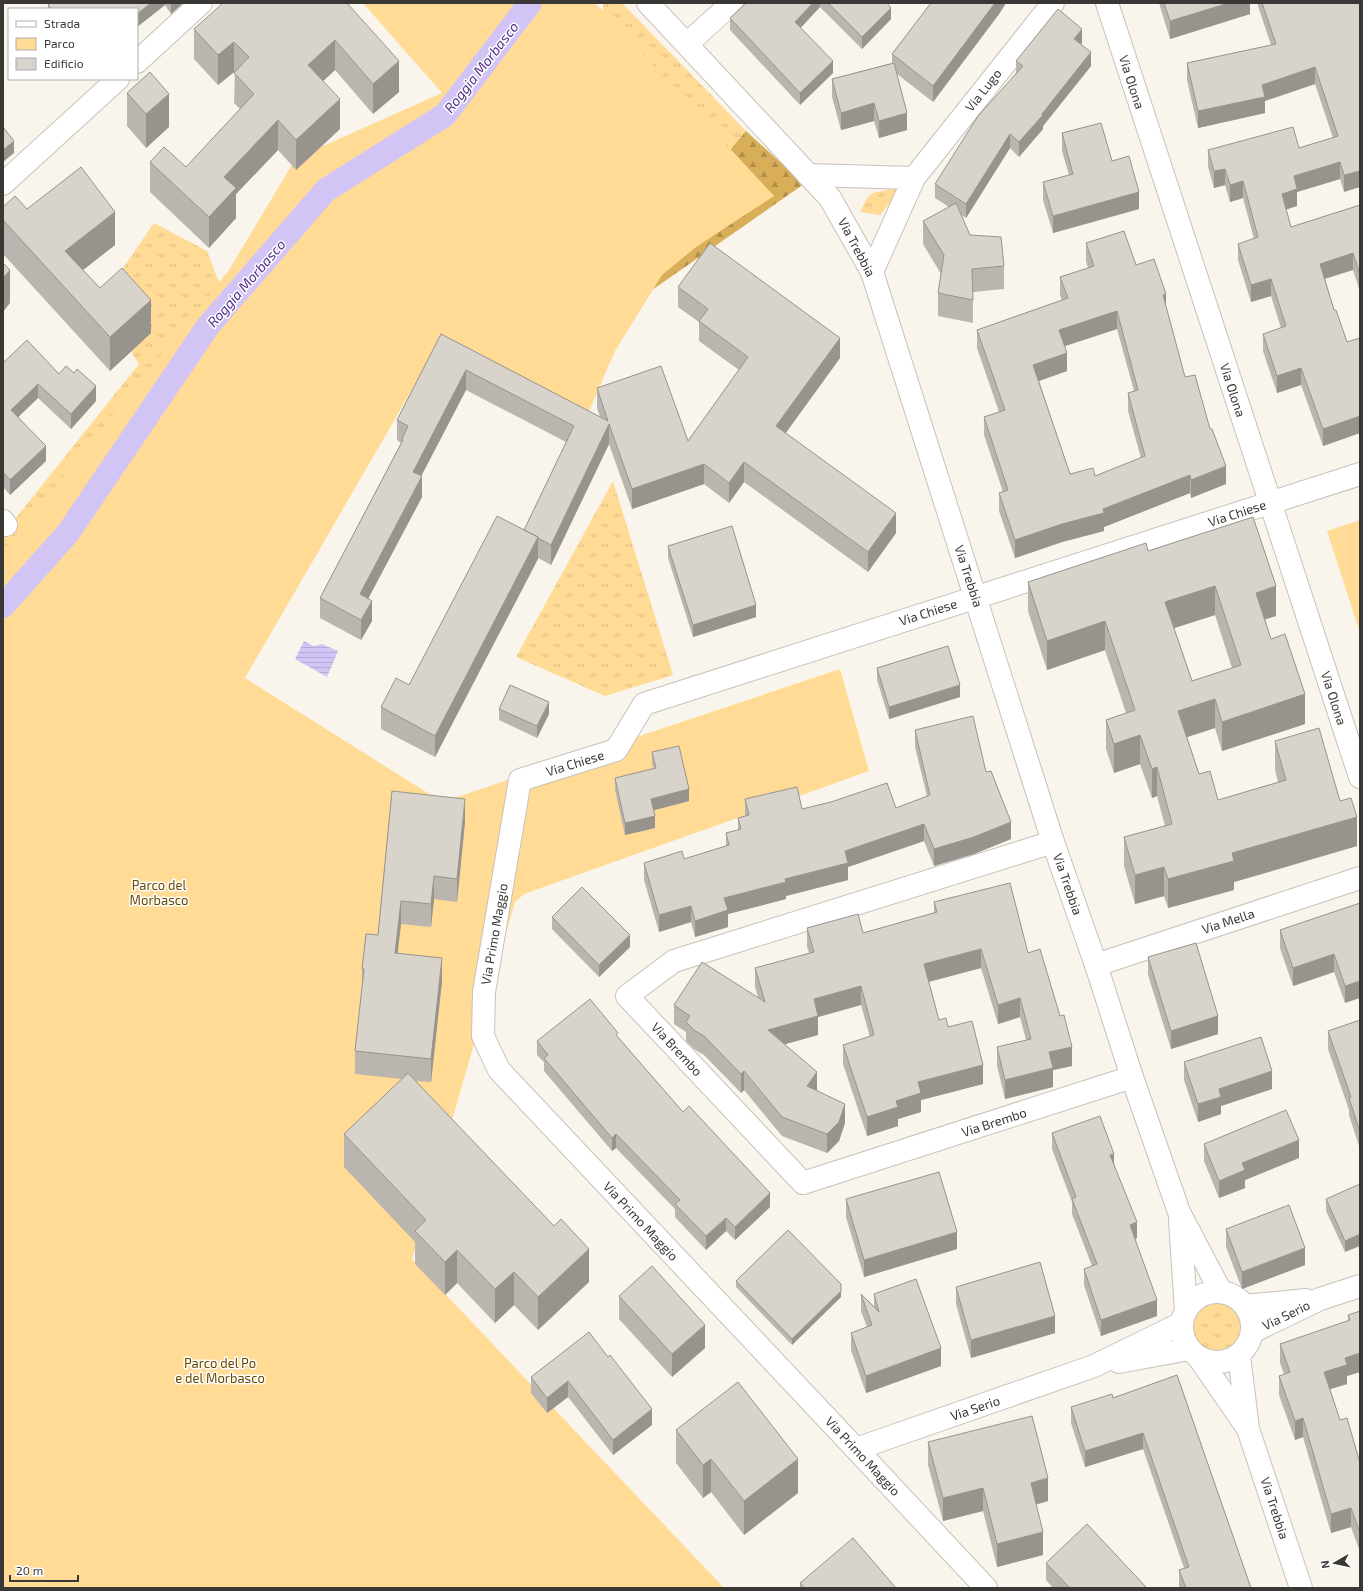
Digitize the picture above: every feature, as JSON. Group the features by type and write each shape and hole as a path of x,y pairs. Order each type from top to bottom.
{"street":[{"path":"138,61 201,3"},
{"name":"Via Trebbia","path":"648,3 830,198 872,272 1053,842 1096,965 1132,1077 1179,1212 1221,1292"},
{"path":"687,44 732,3"},
{"name":"Via Lugo","path":"872,272 914,178 1053,3"},
{"name":"Via Olona","path":"1107,3 1360,776"},
{"path":"3,184 117,80"},
{"path":"808,174 914,178"},
{"name":"Via Chiese","path":"520,780 616,750 644,704 1360,474"},
{"name":"Via Primo Maggio","path":"520,780 484,992 483,1036 499,1070 986,1588"},
{"name":"Via Brembo","path":"1053,842 674,961 627,996 804,1183 1132,1077"},
{"name":"Via Mella","path":"1096,965 1360,878"},
{"name":"Via Trebbia","path":"1179,1212 1184,1316"},
{"name":"Via Serio","path":"1252,1332 1320,1299 1360,1286"},
{"path":"1211,1292 1230,1294 1245,1306 1252,1322 1252,1332 1250,1341 1239,1355 1220,1363 1209,1362 1194,1353 1184,1341 1182,1332 1184,1316 1193,1302 1201,1296 1211,1292"},
{"name":"Via Serio","path":"1245,1306 1320,1299"},
{"name":"Via Serio","path":"856,1449 1094,1366 1184,1316"},
{"name":"Via Trebbia","path":"1194,1353 1248,1429"},
{"name":"Via Serio","path":"1094,1366 1194,1353"},
{"name":"Via Trebbia","path":"1239,1355 1248,1429 1301,1588"}],"green space":[{"name":"Parco del Po e del Morbasco","path":"363,3 595,3 774,196 696,247 662,275 615,351 583,425 435,350 245,678 442,802 840,669 869,771 524,894 515,902 412,1259 724,1588 3,1588 3,551 229,270 296,158 442,93"},
{"path":"603,3 622,3 746,131 642,255 603,122"},
{"path":"746,131 804,184 642,297 642,255"},
{"path":"897,188 894,198 880,215 860,212 867,198 872,193"},
{"path":"154,223 207,251 237,330 3,636 3,534 139,364 117,330 112,284"},
{"path":"613,481 673,675 605,696 516,657"},
{"path":"1360,520 1360,633 1327,531"},
{"path":"1217,1303 1226,1305 1234,1310 1239,1318 1241,1327 1239,1336 1234,1344 1226,1349 1217,1351 1208,1349 1200,1344 1195,1336 1193,1327 1195,1318 1200,1310 1208,1305"}],"shaded area":[{"path":"304,641 314,646 322,644 338,651 327,677 295,659"}],"building":[{"path":"50,3 151,3 138,13 138,8 50,8 48,5"},
{"path":"223,3 347,3 399,61 373,84 335,40 308,65 340,99 296,140 278,120 224,177 236,188 209,217 150,162 164,147 186,167 254,94 234,73 249,57 234,42 218,55 194,29"},
{"path":"746,3 813,3 795,22 833,61 800,93 730,18"},
{"path":"828,3 887,3 891,8 862,37"},
{"path":"931,3 995,3 933,86 892,54"},
{"path":"1164,3 1229,3 1170,21"},
{"path":"1262,3 1360,3 1360,171 1344,175 1340,162 1294,176 1297,189 1282,194 1291,227 1360,205 1360,275 1353,253 1320,264 1334,310 1336,310 1347,342 1360,338 1360,416 1323,429 1301,368 1277,376 1263,334 1286,326 1271,279 1251,285 1238,244 1258,237 1243,181 1230,185 1225,169 1214,171 1208,150 1293,127 1299,148 1338,136 1315,67 1262,85 1265,97 1198,111 1187,63 1276,44"},
{"path":"1058,9 1082,29 1074,39 1091,52 1042,114 1043,115 1019,142 1010,134 966,204 935,184 978,116 1023,66 1016,61"},
{"path":"894,63 907,113 879,121 874,103 841,113 832,79"},
{"path":"150,72 169,94 146,114 127,93"},
{"path":"1101,123 1112,161 1129,156 1139,192 1053,216 1043,182 1073,174 1062,133"},
{"path":"3,127 14,141 3,150"},
{"path":"81,167 115,212 65,251 100,288 122,268 151,300 110,337 3,220 3,207 15,196 27,209"},
{"path":"956,203 970,235 1001,237 1004,266 972,269 973,300 938,293 944,255 923,221"},
{"path":"1124,231 1136,265 1154,259 1166,294 1163,295 1185,377 1195,375 1210,429 1212,429 1226,466 1191,480 1190,475 1103,509 1104,513 1062,524 1015,540 999,493 1008,490 984,417 1005,410 977,330 1068,298 1060,277 1094,266 1086,243","holes":["1117,311 1138,390 1128,393 1145,456 1095,476 1093,468 1070,474 1033,365 1067,353 1059,330"]},
{"path":"710,243 840,338 776,426 896,513 868,552 744,462 729,483 704,464 632,489 609,424 551,545 524,530 574,426 466,370 413,472 422,476 360,594 372,601 361,620 320,598 403,440 402,439 408,426 397,420 441,334 608,421 597,388 661,366 688,441 748,357 699,321 708,309 678,287"},
{"path":"3,263 10,270 3,278"},
{"path":"27,340 59,374 66,366 74,373 77,369 96,386 71,414 38,384 11,410 46,446 10,480 3,472 3,363"},
{"path":"497,516 538,537 435,736 381,707 396,678 409,685"},
{"path":"1253,517 1276,586 1256,593 1271,639 1285,634 1305,694 1222,722 1215,699 1178,711 1199,774 1210,771 1218,800 1286,780 1275,741 1319,728 1340,801 1351,798 1357,817 1232,853 1234,861 1168,879 1164,867 1135,875 1124,837 1172,824 1157,767 1152,769 1140,735 1114,744 1106,720 1135,710 1105,621 1047,641 1028,582 1146,543 1148,551","holes":["1215,586 1241,665 1192,681 1165,602"]},
{"path":"732,526 756,605 693,625 668,546"},
{"path":"948,646 960,685 889,707 877,668"},
{"path":"510,685 549,702 537,726 499,709"},
{"path":"973,716 986,772 991,771 1011,822 974,837 934,849 924,824 845,851 848,863 785,879 786,882 724,898 728,910 695,921 691,906 659,915 644,863 682,851 684,859 729,845 726,833 741,829 738,818 749,815 745,799 797,787 802,809 831,802 887,783 896,808 930,795 915,730"},
{"path":"679,746 689,789 651,799 655,816 625,823 615,778 656,768 652,752"},
{"path":"392,791 465,799 457,879 434,876 431,904 401,901 395,953 442,958 431,1059 355,1051 364,969 362,969 366,934 378,935"},
{"path":"1010,883 1028,953 1040,949 1060,1016 1064,1015 1072,1047 1049,1052 1053,1068 1005,1080 997,1047 1031,1039 1020,998 998,1005 981,949 924,964 939,1020 946,1018 948,1027 972,1021 983,1065 918,1082 921,1093 896,1101 898,1107 867,1117 843,1045 874,1035 861,986 814,999 818,1016 768,1030 817,1072 807,1086 845,1104 839,1122 827,1134 782,1117 744,1071 741,1074 704,1036 694,1030 686,1022 690,1016 674,1005 702,962 765,1002 755,968 814,952 807,928 858,914 863,933 937,912 934,902"},
{"path":"582,887 630,935 599,965 552,917"},
{"path":"1360,903 1360,981 1345,986 1334,954 1293,968 1280,930"},
{"path":"1196,943 1218,1016 1171,1031 1148,957"},
{"path":"590,999 618,1033 616,1035 683,1112 689,1106 770,1193 735,1227 726,1218 706,1236 675,1204 680,1200 616,1134 612,1138 544,1058 548,1055 537,1041"},
{"path":"1360,1020 1360,1132 1349,1098 1351,1097 1328,1031"},
{"path":"1261,1037 1272,1071 1219,1089 1221,1097 1198,1104 1184,1062"},
{"path":"408,1073 554,1226 561,1219 589,1249 538,1297 514,1272 495,1289 457,1250 445,1262 415,1231 426,1220 344,1134"},
{"path":"1286,1110 1299,1140 1242,1163 1245,1170 1219,1181 1204,1144"},
{"path":"1100,1116 1114,1154 1110,1155 1137,1222 1130,1225 1157,1300 1101,1320 1084,1269 1097,1264 1072,1199 1076,1197 1052,1133"},
{"path":"939,1172 957,1232 864,1260 846,1199"},
{"path":"1360,1184 1360,1234 1345,1241 1326,1199"},
{"path":"1289,1205 1305,1248 1242,1272 1226,1229"},
{"path":"788,1230 841,1284 841,1291 792,1339 736,1281"},
{"path":"1040,1262 1055,1316 971,1340 956,1287"},
{"path":"652,1266 705,1325 672,1354 619,1296"},
{"path":"916,1279 941,1348 866,1376 851,1333 872,1325 861,1294 879,1312 874,1294"},
{"path":"1360,1311 1360,1353 1345,1358 1347,1365 1324,1372 1340,1420 1347,1418 1360,1463 1360,1533 1351,1508 1331,1514 1303,1418 1295,1421 1279,1376 1290,1372 1280,1344 1350,1320 1348,1315"},
{"path":"589,1332 608,1357 610,1355 652,1409 613,1440 568,1381 547,1398 531,1377"},
{"path":"1177,1375 1251,1588 1186,1588 1179,1570 1189,1567 1143,1433 1085,1451 1071,1407 1112,1394 1113,1398"},
{"path":"738,1382 798,1459 744,1501 711,1459 703,1465 676,1430"},
{"path":"1032,1416 1048,1478 1031,1483 1043,1532 997,1544 983,1488 943,1498 928,1442"},
{"path":"1087,1524 1146,1587 1145,1588 1070,1588 1046,1563"},
{"path":"853,1538 896,1588 804,1588 800,1583"}],"waterway":[{"name":"Roggia Morbasco","path":"3,606 68,533 208,326 326,190 445,115 530,3"}],"park label":[{"name":"Parco del Morbasco","path":"159,892"}]}
